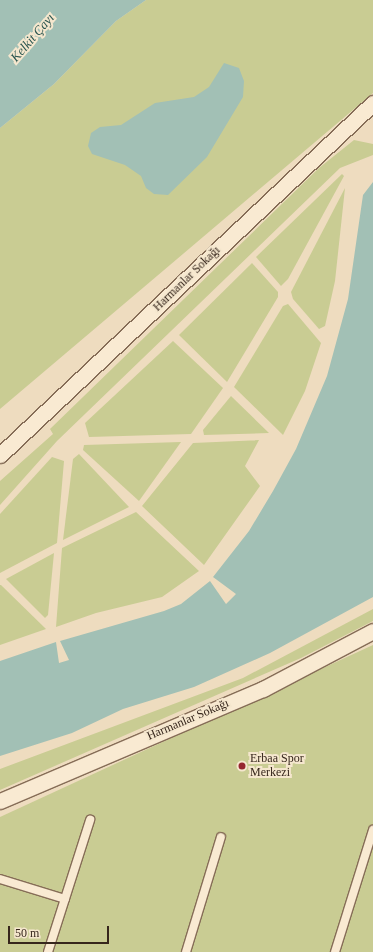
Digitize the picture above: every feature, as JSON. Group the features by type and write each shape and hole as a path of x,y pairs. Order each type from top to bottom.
{"street":[{"name":"Harmanlar Sokağı","path":"0,455 373,103"},
{"name":"Harmanlar Sokağı","path":"0,801 263,688 373,631"}],"lane":[{"path":"48,952 90,820"},
{"path":"335,952 373,830"},
{"path":"186,952 221,837"},
{"path":"0,879 65,899"}],"green space":[{"path":"146,0 373,0 373,93 0,409 0,128 54,84 116,21"},
{"path":"354,140 373,144 373,155 340,168 57,441 0,505 0,481 53,434 50,429 319,168"},
{"path":"342,174 344,176 288,279 281,286 256,257"},
{"path":"345,188 335,281 325,326 319,329 293,299 291,292"},
{"path":"252,263 278,292 278,297 227,382 179,335"},
{"path":"288,304 321,343 305,391 283,435 234,387 283,306"},
{"path":"173,341 223,388 191,434 89,437 85,423"},
{"path":"231,396 269,433 204,435 203,430"},
{"path":"259,440 245,466 260,486 204,565 142,506 193,443"},
{"path":"181,442 139,501 83,450 84,445"},
{"path":"79,454 129,507 63,540 73,459"},
{"path":"52,457 64,461 57,543 0,573 0,514"},
{"path":"136,512 199,571 162,597 96,613 56,627 62,548"},
{"path":"54,553 48,615 45,618 6,579"},
{"path":"1,585 46,629 0,645"},
{"path":"373,609 373,621 301,658 0,790 0,769 243,678"},
{"name":"Erbaa Spor Merkezi","path":"373,645 373,952 0,952 0,817"}],"water":[{"name":"Kelkit Çayı","path":"0,0 146,0 116,21 54,84 0,128"},
{"path":"224,63 239,68 244,81 243,97 207,157 168,195 154,194 146,188 141,176 125,165 92,154 88,146 91,133 100,127 121,125 155,103 194,97 209,87"},
{"path":"373,182 373,597 270,653 194,687 123,709 72,733 0,756 0,661 56,642 59,663 69,660 60,641 164,611 181,604 210,581 226,604 236,594 213,577 249,531 273,491 296,449 327,376 348,299 363,195"}],"place":[{"name":"Erbaa Spor Merkezi","path":"242,766"}]}
